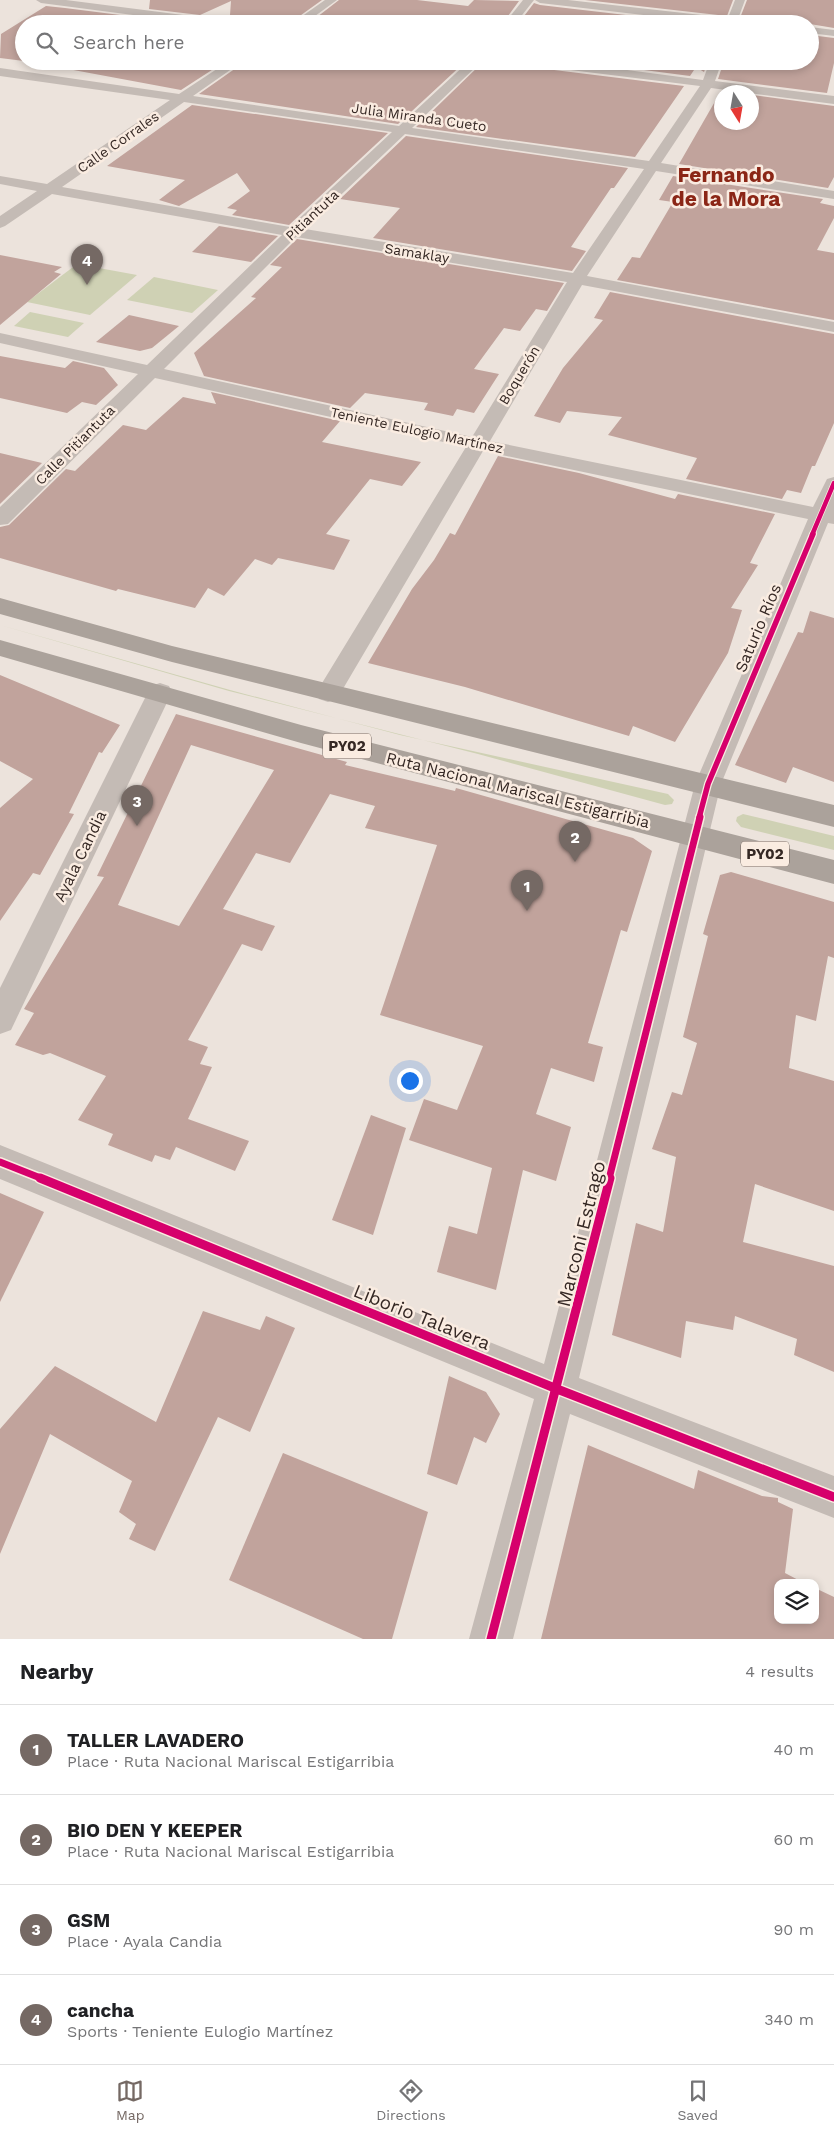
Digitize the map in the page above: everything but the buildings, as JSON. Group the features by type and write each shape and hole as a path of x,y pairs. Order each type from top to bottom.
{"highway":[{"path":"0,606 172,654 834,816"},
{"name":"Ruta Nacional Mariscal Estigarribia","path":"0,648 160,692 301,734 834,872"}],"street":[{"path":"40,0 163,15"},
{"path":"116,15 144,0"},
{"path":"310,15 332,0"},
{"path":"516,15 529,0"},
{"path":"540,0 665,15"},
{"path":"734,15 740,0"},
{"path":"819,31 834,33"},
{"name":"Calle Corrales","path":"0,223 224,70"},
{"name":"Pitiantuta","path":"150,370 293,232 403,132 467,70"},
{"path":"603,70 834,100"},
{"name":"Boquerón","path":"328,693 577,279 708,83 713,70"},
{"name":"Julia Miranda Cueto","path":"4,73 403,132 652,166 834,195"},
{"name":"Samaklay","path":"0,180 293,232 577,279 834,327"},
{"name":"Teniente Eulogio Martínez","path":"0,338 478,444 827,517"},
{"name":"Calle Pitiantuta","path":"0,518 150,370"},
{"name":"Saturio Ríos","path":"696,836 708,784 827,517 834,483"},
{"name":"Ayala Candia","path":"0,1020 160,692"},
{"name":"Marconi Estrago","path":"491,1639 557,1389 696,836"},
{"name":"Liborio Talavera","path":"0,1162 557,1389 834,1497"}],"green space":[{"path":"77,264 137,275 90,315 27,302"},
{"path":"154,277 218,290 192,313 127,300"},
{"path":"30,312 84,323 68,337 14,326"},
{"path":"0,625 230,690 337,718 229,691"},
{"path":"337,718 422,740 400,735"},
{"path":"422,740 668,794 674,800 672,804 665,805"},
{"path":"743,814 834,836 834,850 741,827 736,821 737,817"}],"cycle path":[{"path":"491,1639 557,1389 708,784 834,483"},
{"path":"0,1162 557,1389 834,1497"}],"place":[{"name":"cancha","path":"87,285"},
{"name":"GSM","path":"137,826"},
{"name":"BIO DEN Y KEEPER","path":"575,862"},
{"name":"TALLER LAVADERO","path":"527,911"}],"district":[{"name":"Fernando de la Mora","path":"726,186"}]}
